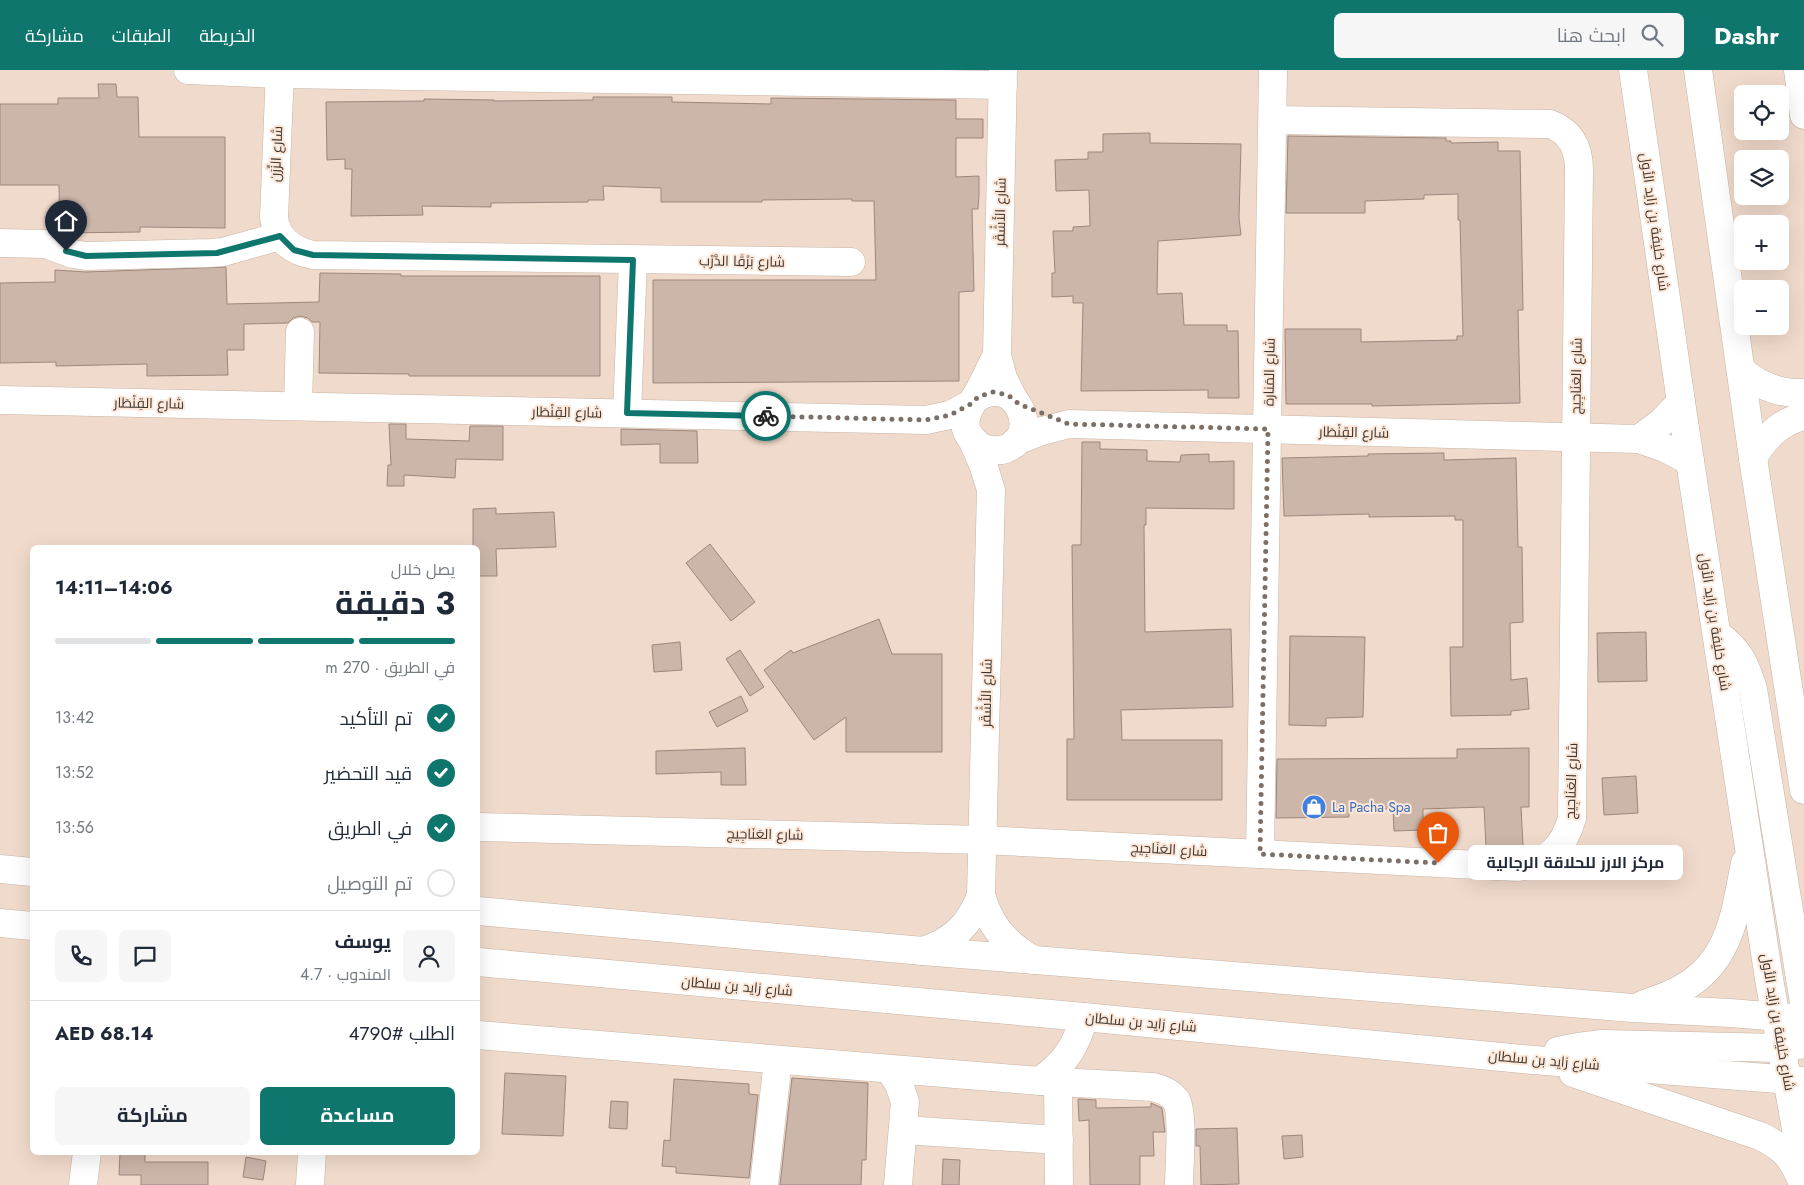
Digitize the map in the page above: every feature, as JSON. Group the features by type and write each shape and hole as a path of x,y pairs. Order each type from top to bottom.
{"street":[{"path":"188,70 1003,78"},
{"name":"شارع المَنارة","path":"1260,854 1274,70"},
{"name":"شارع خليفة بن زايد الأول","path":"1633,70 1681,402 1769,979 1776,1017 1799,1054 1804,1173"},
{"path":"1698,70 1740,370 1804,790"},
{"path":"1798,70 1804,115"},
{"name":"شارع الزِّرَن","path":"280,72 273,208 275,225 280,236"},
{"name":"شارع الأَشْقَر","path":"1003,78 997,355 1003,378 1017,402"},
{"name":"شارع العَنَاجِيج","path":"480,827 982,840 1517,867 1540,862 1558,848 1565,839 1572,818 1579,170 1577,150 1569,137 1550,124 1273,120"},
{"path":"0,243 46,244 73,254 86,256 182,254 223,252 280,236"},
{"name":"شارع بَرْقَا الدَّرْب","path":"280,236 294,250 313,255 851,262"},
{"path":"627,413 633,260"},
{"path":"298,406 300,332"},
{"name":"شارع الأَشْقَر","path":"972,403 997,355"},
{"path":"1740,370 1756,382 1774,389 1786,393 1804,393"},
{"path":"993,392 1008,395 1017,402 1024,416 1024,423 1023,429 1015,442 1000,450 992,450 977,444 971,438 966,424 966,417 972,403 985,394 993,392"},
{"name":"شارع القِنْطَار","path":"0,400 926,420 950,415 972,403"},
{"name":"شارع القِنْطَار","path":"1017,402 1069,424"},
{"path":"1639,439 1662,422 1681,402"},
{"path":"1753,458 1763,442 1776,429 1786,422 1804,416"},
{"name":"شارع القِنْطَار","path":"926,420 971,438"},
{"name":"شارع القِنْطَار","path":"1015,442 1042,431 1069,424 1575,437 1639,439 1665,448 1690,461"},
{"name":"شارع الأَشْقَر","path":"971,438 983,464 991,490 981,896 984,909 997,931 1014,948 1034,960"},
{"name":"شارع الأَشْقَر","path":"991,490 1001,466 1015,442"},
{"path":"1717,634 1732,645 1741,659 1753,689 1804,1003"},
{"path":"1633,1008 1693,982 1724,947 1733,921 1749,841"},
{"path":"0,870 30,872"},
{"name":"شارع الأَشْقَر","path":"923,951 949,940 960,931 976,909 981,896"},
{"path":"480,911 923,951 1633,1008 1776,1017"},
{"name":"شارع زايد بن سلطان","path":"480,962 1533,1060"},
{"path":"1059,1185 1059,1140 1049,1081 1053,1071 1064,1060 1080,1032 1084,1017"},
{"path":"480,1035 889,1069 1153,1087 1170,1093 1179,1107 1179,1185"},
{"path":"1533,1060 1578,1047 1602,1044 1799,1054"},
{"path":"764,1185 778,1060"},
{"path":"1533,1060 1760,1136 1773,1142 1785,1151 1792,1160 1804,1185"},
{"path":"889,1069 899,1084 905,1102"},
{"path":"898,1185 905,1102 914,1085 929,1072"},
{"path":"902,1130 1059,1140"},
{"path":"83,1185 88,1155"},
{"path":"310,1185 312,1155"}],"building":[{"path":"98,84 116,84 117,97 138,97 139,137 225,137 225,228 140,227 140,232 60,233 59,185 0,185 0,104 58,104 58,98 99,98"},
{"path":"593,97 672,97 672,102 771,104 771,98 956,100 956,119 983,119 983,138 956,138 956,177 979,176 978,209 972,209 974,291 959,292 959,381 653,383 653,280 876,280 874,201 852,201 852,199 762,200 762,202 661,202 661,188 603,186 604,200 588,200 588,202 491,203 491,207 422,206 423,215 351,216 352,169 345,169 345,159 327,160 326,102 424,101 424,99 494,101 593,100"},
{"path":"1150,133 1150,143 1241,144 1239,218 1241,235 1158,241 1157,294 1182,293 1184,325 1227,325 1227,331 1238,331 1239,398 1208,398 1208,390 1081,391 1083,303 1073,303 1073,296 1052,297 1052,273 1055,273 1053,231 1073,231 1073,227 1090,226 1089,190 1056,191 1055,160 1088,159 1088,152 1103,152 1103,134"},
{"path":"1288,136 1446,138 1446,141 1451,141 1451,143 1498,142 1498,151 1520,151 1523,310 1518,310 1520,403 1372,406 1372,404 1286,404 1285,329 1361,329 1361,342 1457,340 1457,336 1463,336 1458,194 1424,195 1424,199 1365,201 1365,213 1286,213"},
{"path":"226,267 227,304 319,302 320,273 401,274 401,276 600,276 600,376 409,376 409,374 319,373 320,322 312,322 308,318 300,316 293,318 288,323 244,324 244,350 227,350 228,375 147,376 147,364 56,366 56,362 0,363 0,283 55,282 55,270 86,272"},
{"path":"389,424 406,424 406,439 469,441 470,426 503,426 503,460 456,459 455,478 404,475 404,486 387,486 388,465 391,465"},
{"path":"621,429 697,431 698,463 660,463 660,444 621,445"},
{"path":"1082,442 1100,442 1100,449 1147,450 1147,461 1180,462 1181,455 1209,454 1209,462 1234,461 1234,509 1146,508 1146,525 1144,525 1145,632 1231,629 1233,707 1121,710 1122,740 1222,740 1222,800 1067,800 1067,739 1074,739 1072,545 1081,545"},
{"path":"1444,453 1444,460 1516,458 1518,547 1522,547 1523,622 1510,623 1511,680 1527,678 1529,709 1511,711 1511,715 1451,716 1450,647 1463,647 1463,520 1455,520 1455,516 1369,517 1369,514 1284,516 1282,458"},
{"path":"496,508 496,514 554,512 556,547 496,549 497,576 480,576 480,545 473,545 473,509"},
{"path":"710,544 755,602 731,621 686,563"},
{"path":"879,619 892,654 942,654 942,752 846,752 846,717 814,740 764,670 791,650 793,653"},
{"path":"1646,632 1647,681 1598,682 1597,633"},
{"path":"1290,636 1365,637 1363,717 1326,718 1326,726 1289,725"},
{"path":"680,642 682,670 654,672 652,645"},
{"path":"740,650 764,687 750,696 726,659"},
{"path":"741,696 748,711 717,727 709,712"},
{"path":"745,748 746,785 721,785 721,772 656,774 656,751"},
{"path":"1529,748 1529,807 1521,807 1523,846 1486,847 1484,807 1423,809 1423,830 1394,831 1393,809 1349,809 1349,817 1276,818 1277,759 1457,758 1457,749"},
{"path":"1636,776 1638,813 1604,815 1602,778"},
{"path":"505,1073 566,1076 563,1136 502,1134"},
{"path":"792,1078 868,1083 866,1160 862,1160 861,1185 780,1185"},
{"path":"674,1079 749,1084 749,1094 758,1095 749,1178 676,1173 676,1167 662,1166 664,1140 670,1141"},
{"path":"1078,1099 1096,1100 1096,1108 1151,1107 1151,1103 1162,1108 1165,1132 1153,1132 1154,1156 1140,1156 1140,1185 1090,1185 1089,1120 1079,1121"},
{"path":"611,1101 628,1102 627,1129 609,1128"},
{"path":"1237,1128 1239,1184 1201,1185 1200,1146 1196,1146 1196,1129"},
{"path":"1302,1135 1303,1157 1284,1159 1282,1136"},
{"path":"120,1155 145,1155 145,1162 208,1162 208,1185 141,1185 141,1175 119,1175"},
{"path":"246,1157 266,1161 263,1180 243,1177"},
{"path":"943,1159 960,1160 959,1185 942,1185"}],"way so far":[{"path":"766,416 926,420 950,415 971,404 978,397 993,392 1008,395 1019,404 1069,424 1268,429 1260,854 1438,863"}],"place":[{"name":"La Pacha Spa","path":"1314,807"},
{"name":"مركز الارز للحلاقة الرجالية","path":"1438,863"}],"route":[{"path":"66,251 86,256 217,253 280,236 294,250 313,255 633,260 627,413 766,416"}]}
